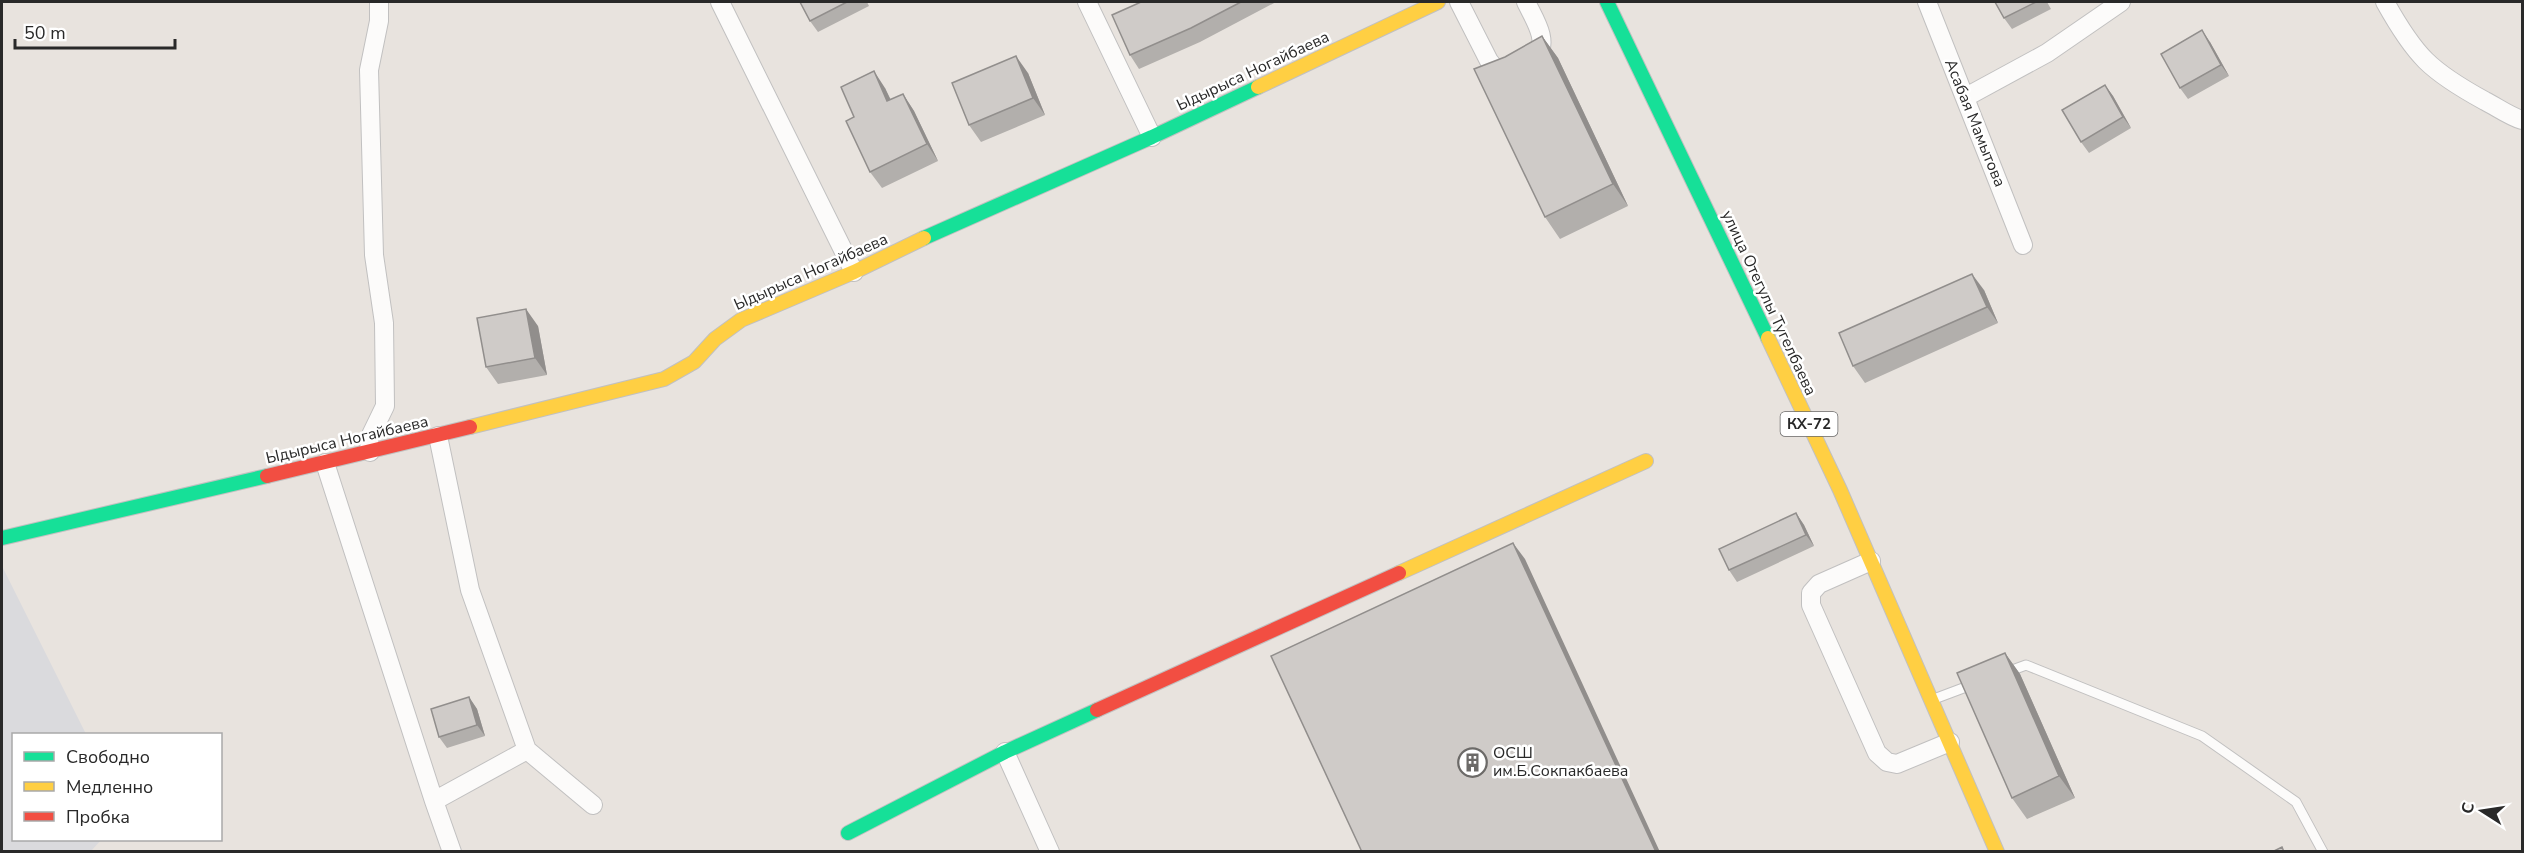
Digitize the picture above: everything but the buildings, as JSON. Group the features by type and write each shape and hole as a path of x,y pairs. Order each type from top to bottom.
{"street":[{"path":"370,452 369,439 385,406 384,323 374,255 369,70 379,21 379,2"},
{"path":"720,2 854,272"},
{"path":"1087,2 1152,137"},
{"name":"Ыдырыса Ногайбаева","path":"2,538 438,436 664,379 694,362 715,339 741,320 854,272 963,219 1152,137 1438,2"},
{"path":"1459,2 1488,61 1498,72 1506,72 1537,57 1542,50 1542,36 1527,2"},
{"name":"улица Отегулы Тугелбаева","path":"1607,2 1840,490 1997,852"},
{"name":"Асабая Мамытова","path":"1927,2 2024,244"},
{"path":"1966,97 2047,53 2121,2"},
{"path":"2385,2 2406,40 2429,66 2451,82 2523,120"},
{"path":"438,436 470,590 527,750 593,805"},
{"path":"848,832 1005,752 1646,461"},
{"path":"325,463 452,852"},
{"path":"1871,561 1819,584 1812,593 1811,605 1876,753 1887,762 1897,764 1950,742"},
{"path":"434,801 527,750"},
{"path":"1005,752 1050,852"}],"lane":[{"path":"1995,676 2026,664 2202,736 2296,802 2323,852"},
{"path":"1932,700 1984,680"}],"shaded area":[{"path":"2,566 86,733 12,733 12,841 100,841 91,851 2,851"}],"traffic: fast":[{"path":"1607,2 1768,338"},
{"path":"924,238 1152,137 1258,87"},
{"path":"2,538 267,476"},
{"path":"848,833 1005,752 1097,710"}],"traffic: slow":[{"path":"1258,87 1438,2"},
{"path":"470,427 664,379 694,362 715,339 741,320 854,272 924,238"},
{"path":"1768,338 1840,490 1997,852"},
{"path":"1399,573 1646,461"}],"traffic: jam":[{"path":"267,476 470,427"},
{"path":"1097,710 1399,573"}],"place":[{"name":"ОСШ им.Б.Сокпакбаева","path":"1472,762"}]}
